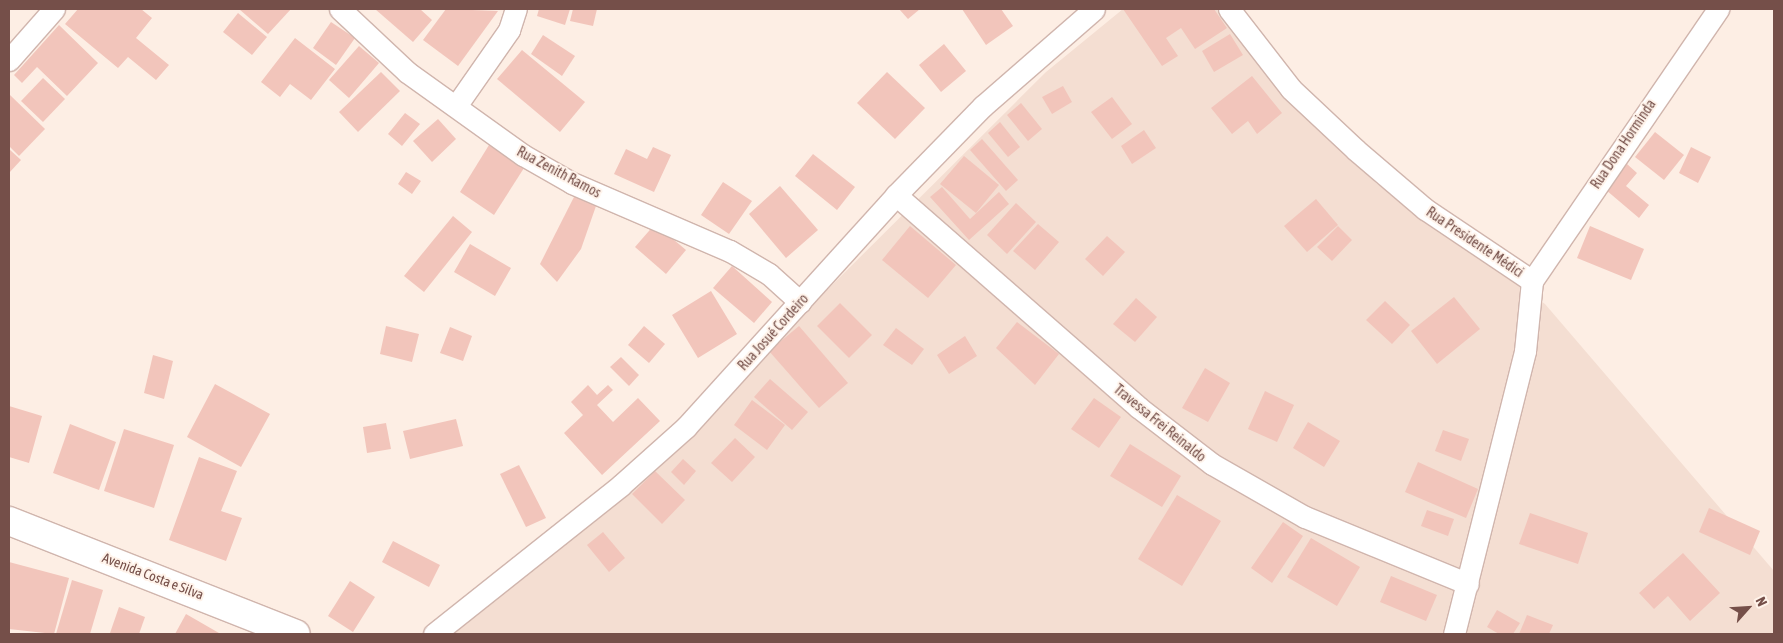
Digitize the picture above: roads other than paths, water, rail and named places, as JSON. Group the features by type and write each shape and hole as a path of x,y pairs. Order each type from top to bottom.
{"street":[{"path":"9,60 54,9"},
{"name":"Rua Zenith Ramos","path":"340,9 407,72 523,155 572,183 730,251 769,274 800,302"},
{"path":"456,106 509,30 516,9"},
{"name":"Rua Josué Cordeiro","path":"434,634 672,440 896,195 983,106 1094,9"},
{"name":"Rua Presidente Médici","path":"1230,9 1291,89 1356,150 1425,209 1532,281 1525,351 1454,634"},
{"name":"Rua Dona Horminda","path":"1532,281 1718,9"},
{"name":"Travessa Frei Reinaldo","path":"896,195 1138,408 1212,464 1306,517 1468,584"},
{"name":"Avenida Costa e Silva","path":"9,523 296,634"}]}
